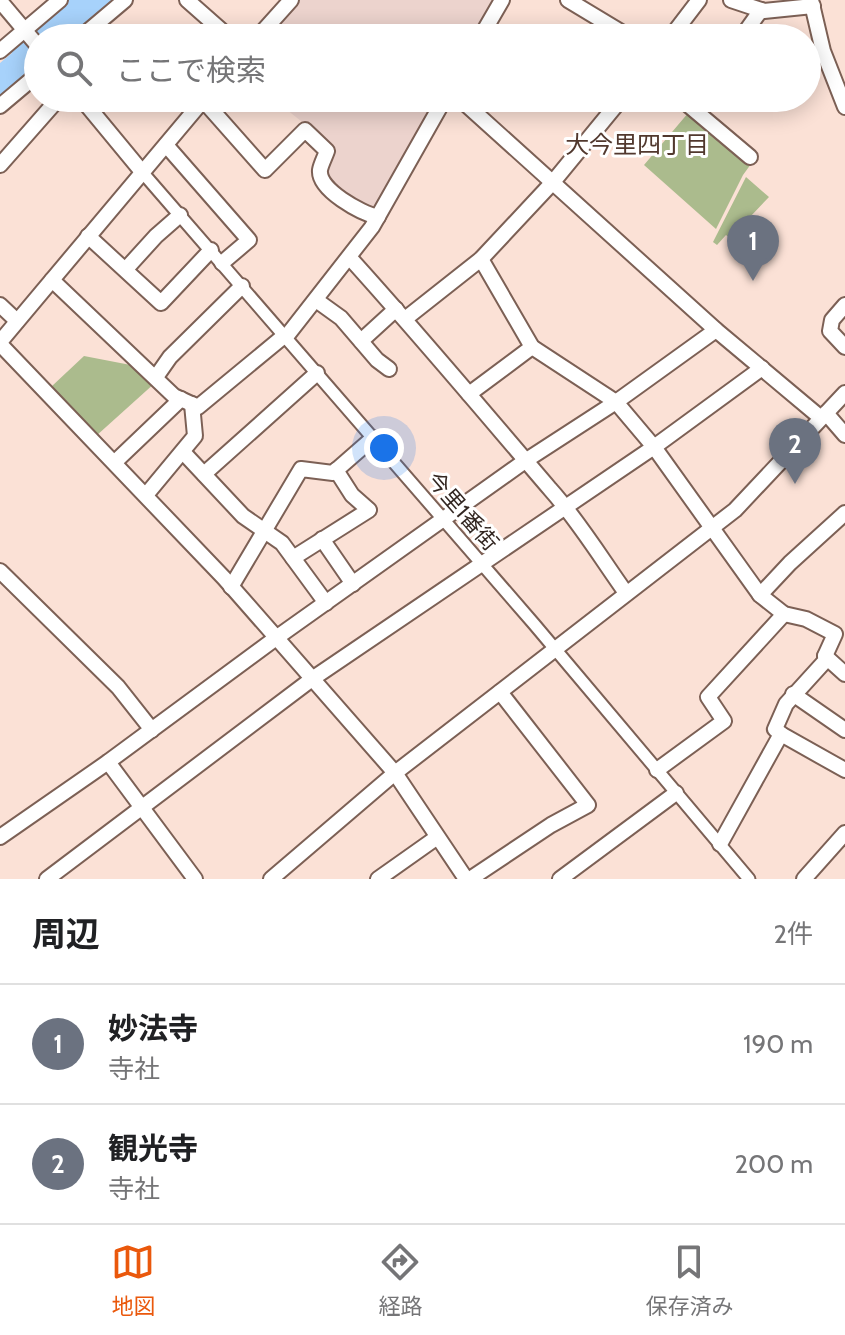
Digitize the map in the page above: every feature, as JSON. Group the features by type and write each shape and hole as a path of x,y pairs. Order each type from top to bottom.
{"street":[{"path":"31,24 60,0"},
{"path":"97,24 125,0"},
{"path":"187,0 214,24"},
{"path":"270,24 291,0"},
{"path":"488,24 502,0"},
{"path":"568,0 608,24"},
{"path":"681,24 699,0"},
{"path":"731,0 761,10 812,3 817,24"},
{"path":"0,1 24,30 0,51"},
{"path":"751,24 761,10"},
{"path":"821,42 845,107"},
{"path":"0,106 24,86"},
{"path":"0,165 47,112"},
{"path":"93,112 143,173"},
{"path":"193,112 0,343 231,587 395,773 436,838 468,879 588,805 500,692"},
{"path":"215,112 265,170 305,130 327,151 320,171 323,183 366,215 378,217"},
{"path":"52,280 174,396 198,407 285,337 316,300 378,217 437,112"},
{"path":"475,112 716,330 845,435"},
{"path":"361,341 481,259 553,182 610,112"},
{"path":"697,112 750,157"},
{"path":"166,145 249,240 222,263"},
{"name":"今里1番街","path":"143,173 749,879"},
{"path":"126,269 180,215"},
{"path":"88,236 161,303 211,250"},
{"path":"350,258 563,507 626,593"},
{"path":"481,259 532,347 616,402 654,447 760,595 784,614 806,619 835,634 826,660 793,694 775,729 845,770"},
{"path":"156,377 170,357 242,286"},
{"path":"316,300 341,318 389,369"},
{"path":"0,305 17,321"},
{"path":"845,305 832,320 830,331 845,347"},
{"path":"0,837 525,461 616,402 716,330"},
{"path":"469,394 532,347"},
{"path":"47,879 312,679 654,447 762,368"},
{"path":"204,474 317,373"},
{"path":"271,879 395,773 714,528 735,510 845,393"},
{"path":"146,495 195,436 186,402"},
{"path":"115,462 186,402"},
{"path":"231,587 301,469 333,473 373,438"},
{"path":"183,452 243,516 282,543 326,603"},
{"path":"293,558 369,510 352,495 336,470"},
{"path":"760,595 845,513"},
{"path":"322,539 353,584"},
{"path":"0,571 118,687 152,730"},
{"path":"657,770 724,721 708,697 784,614"},
{"path":"825,656 845,674"},
{"path":"793,694 845,730"},
{"path":"720,844 781,734"},
{"path":"108,762 195,879"},
{"path":"560,879 676,793"},
{"path":"804,879 839,850 845,833"},
{"path":"378,879 436,838"}],"shaded area":[{"path":"296,0 491,0 493,4 482,24 275,24"},
{"path":"290,112 433,112 378,214 328,185 323,173 335,148"}],"green space":[{"path":"689,112 751,164 716,229 644,165"},
{"path":"746,177 769,197 730,238 726,235 717,245 713,242"},
{"path":"84,356 141,367 156,382 96,436 51,387"}],"water":[{"path":"65,0 117,0 89,24 36,24"},
{"path":"24,35 24,78 0,98 0,63 12,53 8,48"}],"place":[{"name":"妙法寺","path":"753,281"},
{"name":"観光寺","path":"795,484"}],"district":[{"name":"大今里四丁目","path":"637,145"}]}
